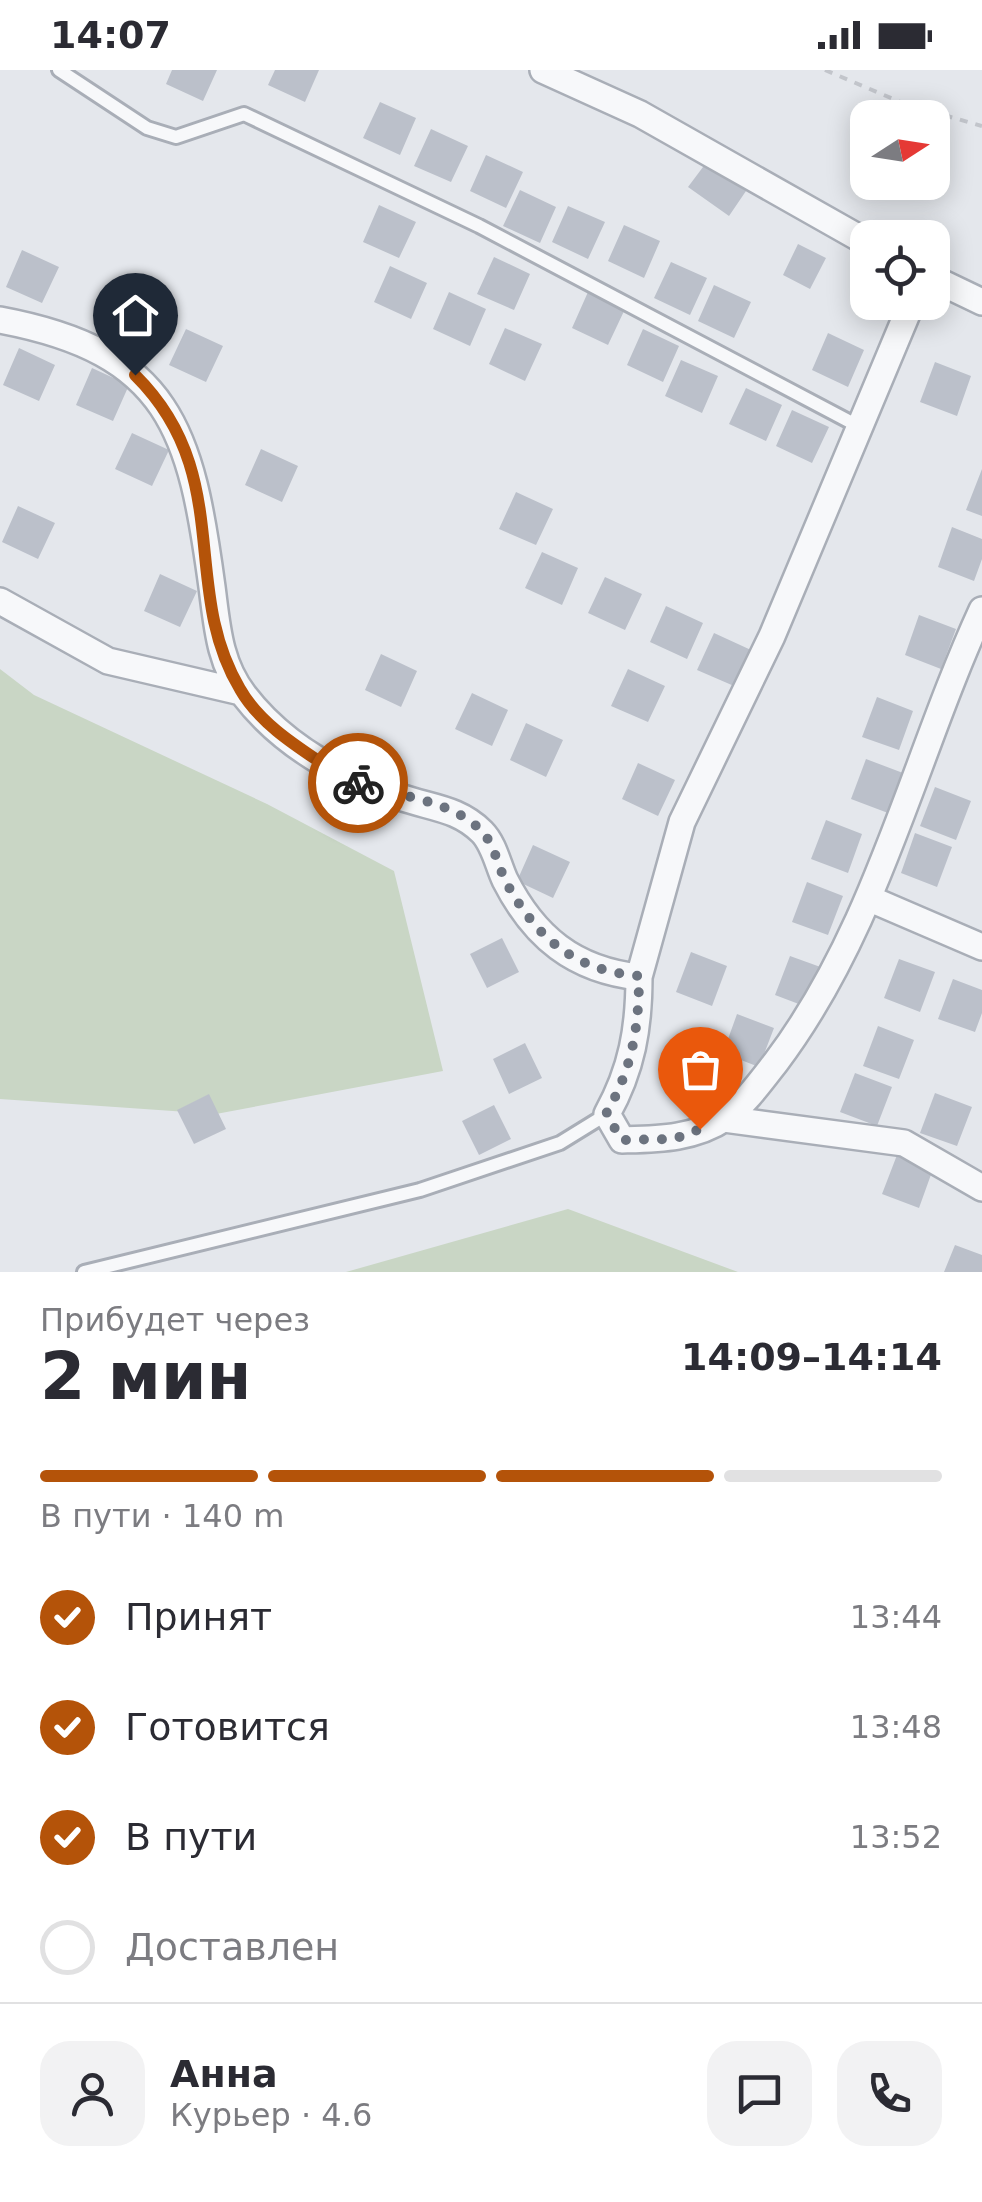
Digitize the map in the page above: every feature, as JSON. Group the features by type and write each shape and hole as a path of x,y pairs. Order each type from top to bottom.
{"street":[{"path":"543,70 640,114 850,233"},
{"path":"950,287 982,302"},
{"path":"0,320 50,330 97,349 135,375 165,404 190,457 220,650 241,692 270,724 344,778 456,812 485,835 506,881 537,932 604,973 639,976"},
{"path":"904,320 772,636 682,822 639,976 639,1026 626,1079 606,1114 622,1140 674,1139 724,1118 764,1078 813,1013 868,898 982,610"},
{"path":"0,602 108,661 241,692"},
{"path":"868,898 982,948"},
{"path":"724,1118 904,1143 982,1188"}],"lane":[{"path":"60,70 147,128 176,137 244,114 479,226 858,426"},
{"path":"84,1272 420,1190 560,1144 606,1114"}],"path":[{"path":"824,70 905,104 982,126"}],"green space":[{"path":"0,669 34,695 267,804 394,871 443,1071 216,1114 0,1099"},
{"path":"568,1209 738,1272 346,1272"}],"building":[{"path":"172,70 217,70 203,101 166,84"},
{"path":"275,70 319,70 305,102 268,85"},
{"path":"380,102 416,118 400,155 363,138"},
{"path":"431,129 468,146 451,182 414,166"},
{"path":"486,155 523,172 506,208 470,191"},
{"path":"706,163 746,191 729,216 688,187"},
{"path":"520,190 556,207 540,243 503,226"},
{"path":"379,205 416,222 399,258 363,242"},
{"path":"568,206 605,222 588,259 552,242"},
{"path":"624,225 660,241 644,278 608,261"},
{"path":"798,244 826,258 810,289 783,275"},
{"path":"22,250 59,267 42,303 6,287"},
{"path":"494,257 530,274 514,310 477,294"},
{"path":"671,262 707,278 690,315 654,298"},
{"path":"390,266 427,283 411,319 374,302"},
{"path":"714,285 751,302 734,338 698,321"},
{"path":"449,292 486,309 470,346 433,329"},
{"path":"588,292 625,309 608,345 572,328"},
{"path":"505,328 542,344 525,381 489,364"},
{"path":"186,329 223,346 206,382 169,365"},
{"path":"643,329 679,346 663,382 627,365"},
{"path":"828,333 864,350 848,387 812,370"},
{"path":"19,348 55,365 39,401 3,385"},
{"path":"681,360 718,376 702,413 665,396"},
{"path":"935,362 971,376 957,416 920,402"},
{"path":"92,368 129,385 113,421 76,405"},
{"path":"746,388 782,405 766,441 729,424"},
{"path":"792,410 829,427 812,463 776,446"},
{"path":"132,433 169,450 152,486 115,469"},
{"path":"261,449 298,466 282,502 245,485"},
{"path":"982,469 982,516 966,510"},
{"path":"516,492 553,509 536,545 499,529"},
{"path":"18,506 55,523 38,559 2,542"},
{"path":"952,527 982,539 982,559 974,581 938,567"},
{"path":"542,552 578,568 562,605 525,588"},
{"path":"160,574 197,591 180,627 144,611"},
{"path":"605,577 642,594 625,630 588,613"},
{"path":"666,606 703,623 687,659 650,642"},
{"path":"919,615 956,629 941,669 905,655"},
{"path":"714,633 751,650 734,686 697,670"},
{"path":"381,654 417,671 401,707 365,690"},
{"path":"628,669 665,686 648,722 611,706"},
{"path":"472,693 508,710 492,746 455,729"},
{"path":"877,697 913,711 899,750 862,737"},
{"path":"526,723 563,740 546,777 510,760"},
{"path":"866,759 903,773 888,813 851,799"},
{"path":"638,763 675,780 658,816 622,799"},
{"path":"935,787 971,801 956,840 920,826"},
{"path":"826,820 862,834 848,873 811,859"},
{"path":"915,833 952,847 937,887 901,873"},
{"path":"533,845 570,862 553,898 517,881"},
{"path":"807,882 843,896 828,935 792,922"},
{"path":"502,938 519,972 487,988 470,954"},
{"path":"691,952 727,966 712,1006 676,992"},
{"path":"790,956 826,969 812,1009 775,995"},
{"path":"899,959 935,972 920,1012 884,998"},
{"path":"953,979 982,990 982,1013 975,1032 938,1019"},
{"path":"737,1014 774,1028 759,1067 723,1053"},
{"path":"878,1026 914,1040 899,1079 863,1066"},
{"path":"525,1043 542,1078 509,1094 493,1059"},
{"path":"855,1073 892,1087 877,1126 840,1112"},
{"path":"935,1093 972,1107 957,1146 920,1133"},
{"path":"209,1094 226,1129 194,1144 177,1110"},
{"path":"494,1105 511,1139 479,1155 462,1121"},
{"path":"897,1155 933,1169 919,1208 882,1194"},
{"path":"955,1245 982,1255 982,1272 944,1272"}],"way so far":[{"path":"358,783 456,812 485,835 506,881 537,932 604,973 639,976 639,1026 626,1079 606,1114 622,1140 674,1139 700,1129"}],"route":[{"path":"135,375 165,404 190,457 220,650 241,692 270,724 344,778 358,783"}]}
